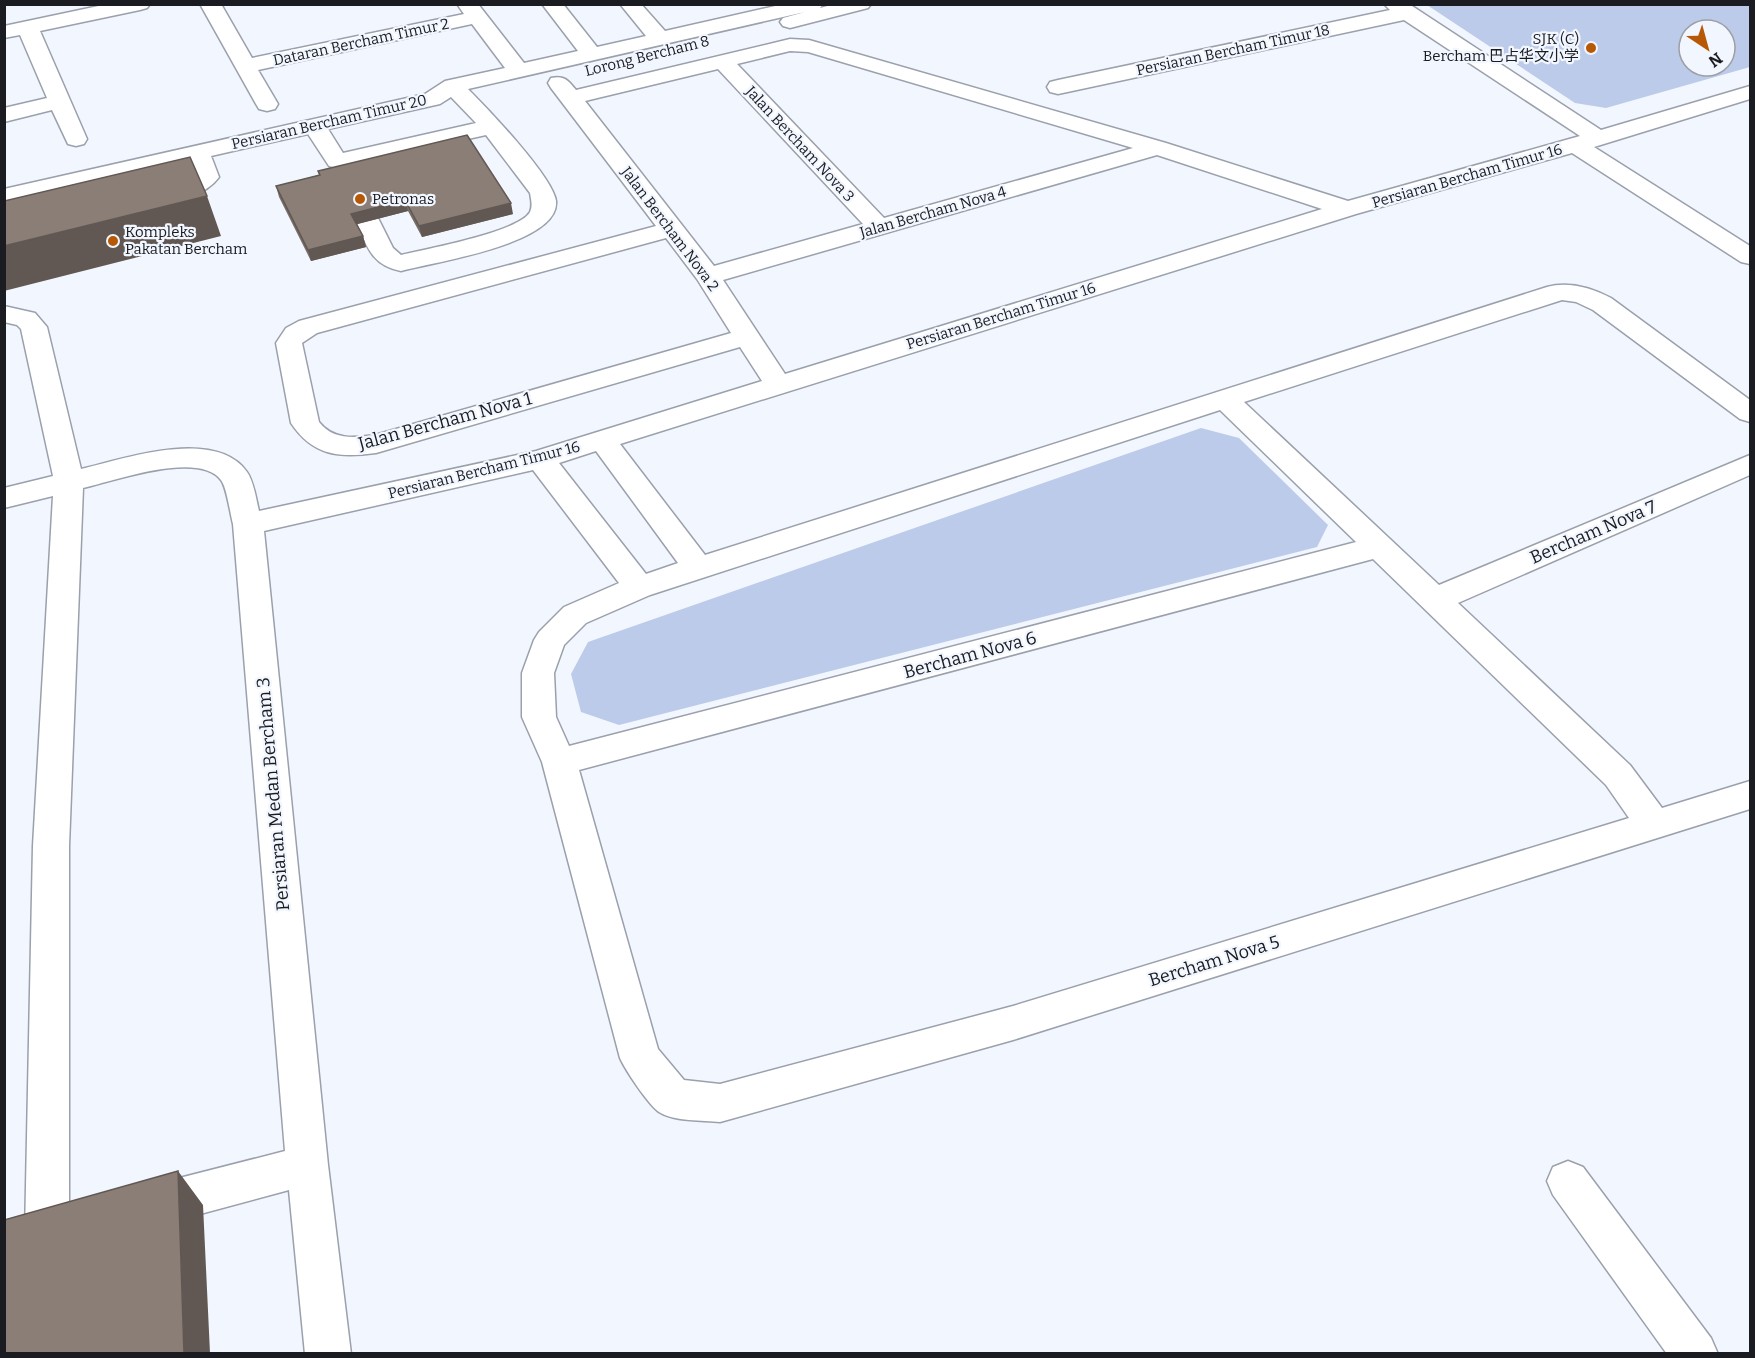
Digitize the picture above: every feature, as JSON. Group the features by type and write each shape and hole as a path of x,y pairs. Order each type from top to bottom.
{"street":[{"path":"210,4 267,104"},
{"path":"552,4 592,54"},
{"path":"630,4 673,33"},
{"name":"Lorong Bercham 8","path":"673,33 813,4"},
{"name":"Lorong Bercham 8","path":"432,99 459,92 563,88 633,59 861,4"},
{"path":"4,32 131,5"},
{"path":"1400,9 1750,257"},
{"name":"Persiaran Bercham Timur 18","path":"1058,87 1400,9"},
{"path":"472,11 519,71"},
{"name":"Dataran Bercham Timur 2","path":"245,66 472,11"},
{"path":"28,28 76,139"},
{"path":"633,59 673,33"},
{"path":"368,222 387,259 393,263 401,263 505,237 535,222 543,213 545,202 542,194 504,140 459,92 519,71 673,33 740,34"},
{"path":"563,88 722,61 790,45 809,46 1158,148 1347,209"},
{"name":"Jalan Bercham Nova 3","path":"722,61 879,227"},
{"name":"Jalan Bercham Nova 2","path":"563,88 708,276 778,385"},
{"name":"Persiaran Bercham Timur 16","path":"248,524 540,459 1347,209 1586,142 1750,92"},
{"name":"Persiaran Bercham Timur 20","path":"4,196 432,99"},
{"path":"4,116 60,102"},
{"path":"315,126 341,168 491,127"},
{"name":"Jalan Bercham Nova 4","path":"708,276 1158,148"},
{"path":"142,200 187,190 203,182 207,173 198,152"},
{"name":"Jalan Bercham Nova 1","path":"672,229 308,327 296,334 289,343 305,423 314,435 330,444 353,447 376,444 746,337"},
{"path":"559,762 539,717 538,673 550,640 574,615 639,587 697,566 1556,292 1572,292 1602,304 1750,413"},
{"path":"4,314 26,319 34,327 69,481 51,846 65,1230 307,1165"},
{"path":"1225,399 1618,776 1654,825"},
{"path":"602,440 697,566"},
{"name":"Persiaran Medan Bercham 3","path":"4,498 159,460 181,457 205,459 224,466 235,476 248,524 307,1165 328,1353"},
{"path":"540,459 639,587"},
{"name":"Bercham Nova 7","path":"1435,600 1750,464"},
{"name":"Bercham Nova 6","path":"559,762 1379,547"},
{"name":"Bercham Nova 5","path":"559,762 640,1058 673,1098 720,1103 1002,1026 1750,795"},
{"path":"1568,1182 1695,1353"}],"shaded area":[{"name":"SJK (C) Bercham 巴占华文小学","path":"1427,5 1750,5 1750,67 1737,71 1737,18 1677,18 1677,78 1711,78 1606,108 1575,103"},
{"path":"1201,428 1239,438 1328,525 1317,547 619,725 581,712 571,674 588,642"}],"building":[{"path":"467,135 511,203 419,226 405,200 351,214 363,236 308,250 276,186 320,175 318,171"},
{"path":"190,157 207,196 4,246 4,201"},
{"path":"178,1171 184,1353 4,1353 4,1220"}],"place":[{"name":"SJK (C) Bercham 巴占华文小学","path":"1591,48"},
{"name":"Petronas","path":"360,199"},
{"name":"Kompleks Pakatan Bercham","path":"113,241"}]}
